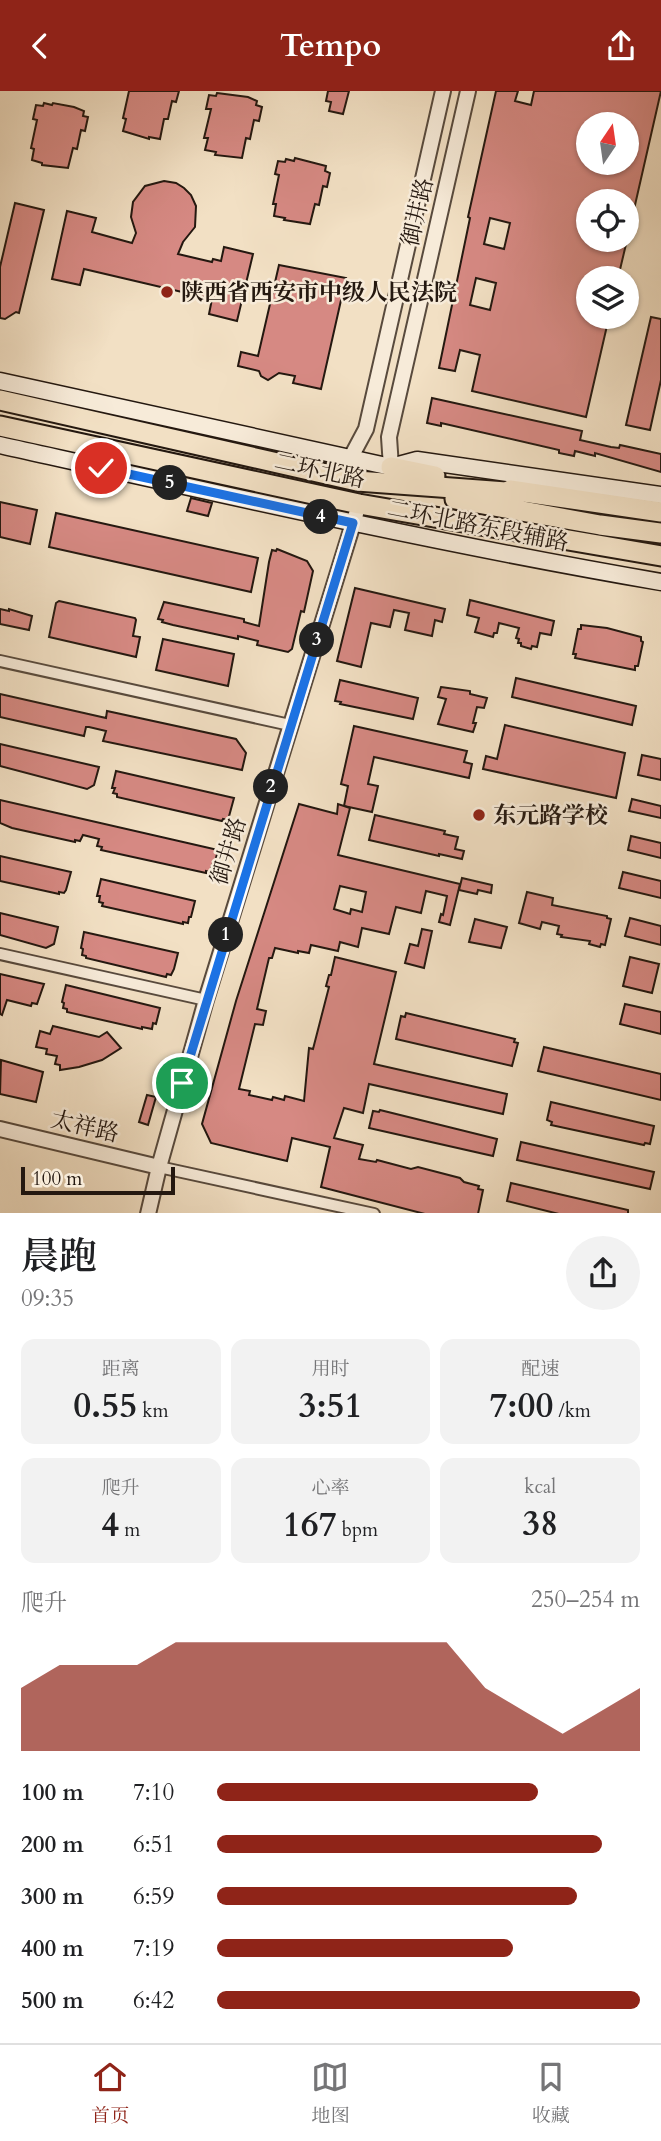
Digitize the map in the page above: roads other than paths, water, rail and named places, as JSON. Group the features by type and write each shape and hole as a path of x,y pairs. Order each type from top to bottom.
{"highway":[{"name":"二环北路","path":"0,400 357,481 600,525 661,533"},
{"name":"二环北路","path":"0,426 359,504 661,557"},
{"path":"391,467 520,493 661,512"},
{"name":"二环北路","path":"357,481 520,493"}],"main road":[{"name":"二环北路东段辅路","path":"0,381 391,467 417,460 661,495"},
{"name":"二环北路东段辅路","path":"0,445 515,557 661,582"}],"street":[{"name":"御井路","path":"350,459 366,429 443,91"},
{"name":"御井路","path":"391,467 389,437 468,91"},
{"name":"御井路","path":"149,1213 158,1171 206,1000 359,504"},
{"path":"0,661 290,726"},
{"path":"0,954 206,1000"},
{"name":"太祥路","path":"0,1129 158,1171"},
{"name":"太祥路","path":"0,1139 158,1171"},
{"path":"158,1171 374,1213"}],"place":[{"name":"陕西省西安市中级人民法院","path":"167,292"},
{"name":"东元路学校","path":"479,815"}]}
